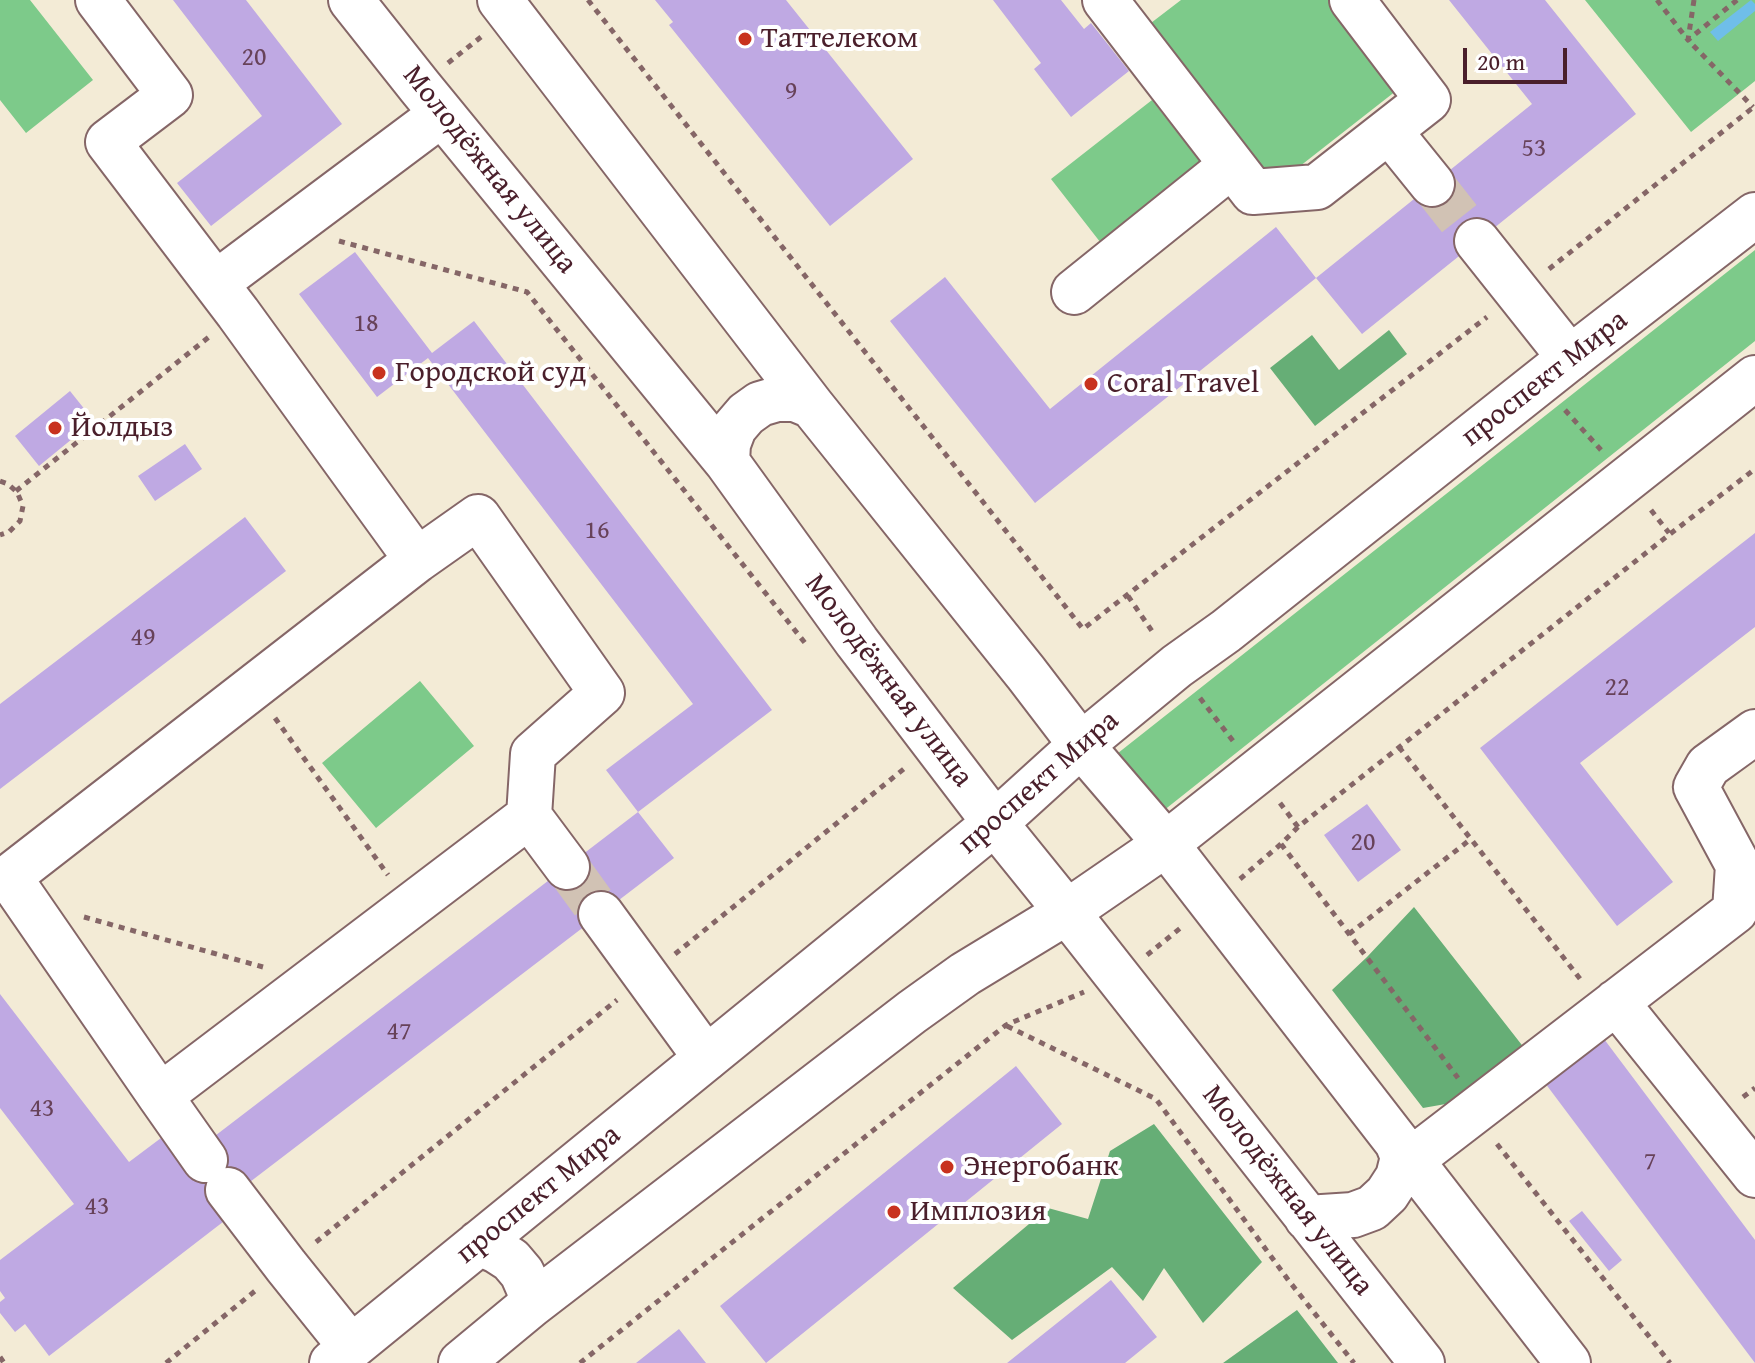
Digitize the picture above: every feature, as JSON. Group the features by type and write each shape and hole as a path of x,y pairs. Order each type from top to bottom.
{"street":[{"path":"98,0 170,95 108,142 216,283 417,560"},
{"name":"Молодёжная улица","path":"351,0 727,462 857,642 995,823 1422,1363"},
{"path":"1105,0 1253,192 1317,187 1428,100 1352,0"},
{"path":"506,6 812,406 1081,745 1166,844 1568,1363"},
{"path":"216,283 431,100"},
{"path":"1390,132 1432,184"},
{"path":"1074,292 1232,165"},
{"name":"проспект Мира","path":"342,1355 995,823 1081,745 1177,666 1226,631 1755,215"},
{"path":"1477,241 1508,310 1555,370"},
{"path":"461,1363 531,1305 912,1012 965,974 1067,912 1166,844 1755,378"},
{"path":"727,462 728,444 734,428 760,404 777,399 795,399 812,406"},
{"path":"342,1355 286,1266 160,1096 9,877 417,560 478,517 602,693 533,754 529,816 567,867"},
{"path":"1307,1218 1353,1215 1372,1208 1387,1194 1398,1177 1404,1151 1611,1006 1735,911 1738,865 1696,787 1708,766 1755,732"},
{"path":"160,1096 529,816"},
{"path":"601,914 706,1058"},
{"path":"1611,1006 1755,1175"},
{"path":"479,1243 511,1260 522,1273 529,1289 531,1305"}],"path":[{"path":"588,0 1083,629 1488,316 1508,310 1754,106 1688,40 1657,0"},
{"path":"1688,40 1694,0"},
{"path":"1688,40 1737,0"},
{"path":"431,100 506,6"},
{"path":"328,238 527,292 808,646"},
{"path":"1555,370 1626,479 1670,534"},
{"path":"580,1363 1006,1025 1119,978 1298,827 1755,469"},
{"path":"0,481 17,492 23,506 20,521 9,532 0,535"},
{"path":"1128,596 1298,827"},
{"path":"253,688 410,906"},
{"path":"1399,747 1471,839 1611,1006"},
{"path":"166,1363 905,768 895,756"},
{"path":"1349,934 1471,839"},
{"path":"25,900 311,981"},
{"path":"1006,1025 1156,1099 1289,1281 1354,1363"},
{"path":"0,1357 4,1363"}],"green space":[{"path":"0,0 30,0 93,80 26,133 0,100"},
{"path":"1181,0 1332,0 1401,87 1295,170 1264,176 1147,26"},
{"path":"1585,0 1755,0 1755,81 1691,132"},
{"path":"1152,100 1205,168 1104,247 1051,179"},
{"path":"1755,250 1755,341 1158,815 1113,757"},
{"path":"1389,330 1407,354 1315,426 1270,368 1312,335 1339,370"},
{"path":"420,681 474,746 376,828 322,763"},
{"path":"1414,907 1525,1049 1474,1099 1423,1108 1332,990"},
{"path":"1154,1124 1262,1262 1203,1323 1164,1268 1143,1301 1112,1267 1012,1340 953,1288 1048,1208 1088,1219 1110,1151"},
{"path":"1297,1310 1338,1363 1223,1363"}],"water":[{"path":"1751,0 1755,11 1718,41 1710,32"}],"building":[{"path":"173,0 246,0 342,124 211,226 177,183 262,116"},
{"path":"655,0 786,0 913,159 830,226 669,25 673,22"},
{"path":"993,0 1061,0 1084,29 1091,23 1129,71 1071,117 1034,69 1041,63"},
{"path":"1449,0 1545,0 1636,114 1362,334 1316,278 1532,104"},
{"path":"1276,227 1316,278 1035,503 890,321 945,277 1050,409"},
{"path":"355,252 432,353 474,321 772,710 638,812 606,770 693,704 428,358 377,397 299,294"},
{"name":"Йолдыз","path":"70,391 94,421 39,466 15,436"},
{"path":"185,444 202,469 155,501 138,476"},
{"path":"245,517 286,571 0,789 0,704"},
{"path":"1755,533 1755,627 1580,763 1673,882 1617,926 1480,748"},
{"path":"1367,804 1401,850 1358,882 1324,835"},
{"path":"638,812 674,858 242,1188 232,1215 49,1356 25,1324 15,1332 0,1313 0,1302 5,1298 0,1291 0,1260 74,1204 0,1108 0,994 129,1162 169,1132 207,1142"},
{"path":"1604,1039 1755,1240 1755,1363 1545,1083"},
{"path":"1016,1066 1062,1124 766,1363 720,1306"},
{"path":"1582,1211 1622,1260 1609,1271 1569,1221"},
{"path":"1111,1280 1157,1337 1125,1363 1007,1363"},
{"path":"679,1329 706,1363 636,1363"}],"tunnel":[{"path":"1432,184 1477,241"},
{"path":"567,867 601,914"}],"place":[{"name":"Таттелеком","path":"745,39"},
{"name":"Городской суд","path":"379,373"},
{"name":"Coral Travel","path":"1091,384"},
{"name":"Йолдыз","path":"55,428"},
{"name":"Энергобанк","path":"947,1167"},
{"name":"Имплозия","path":"894,1212"}]}
